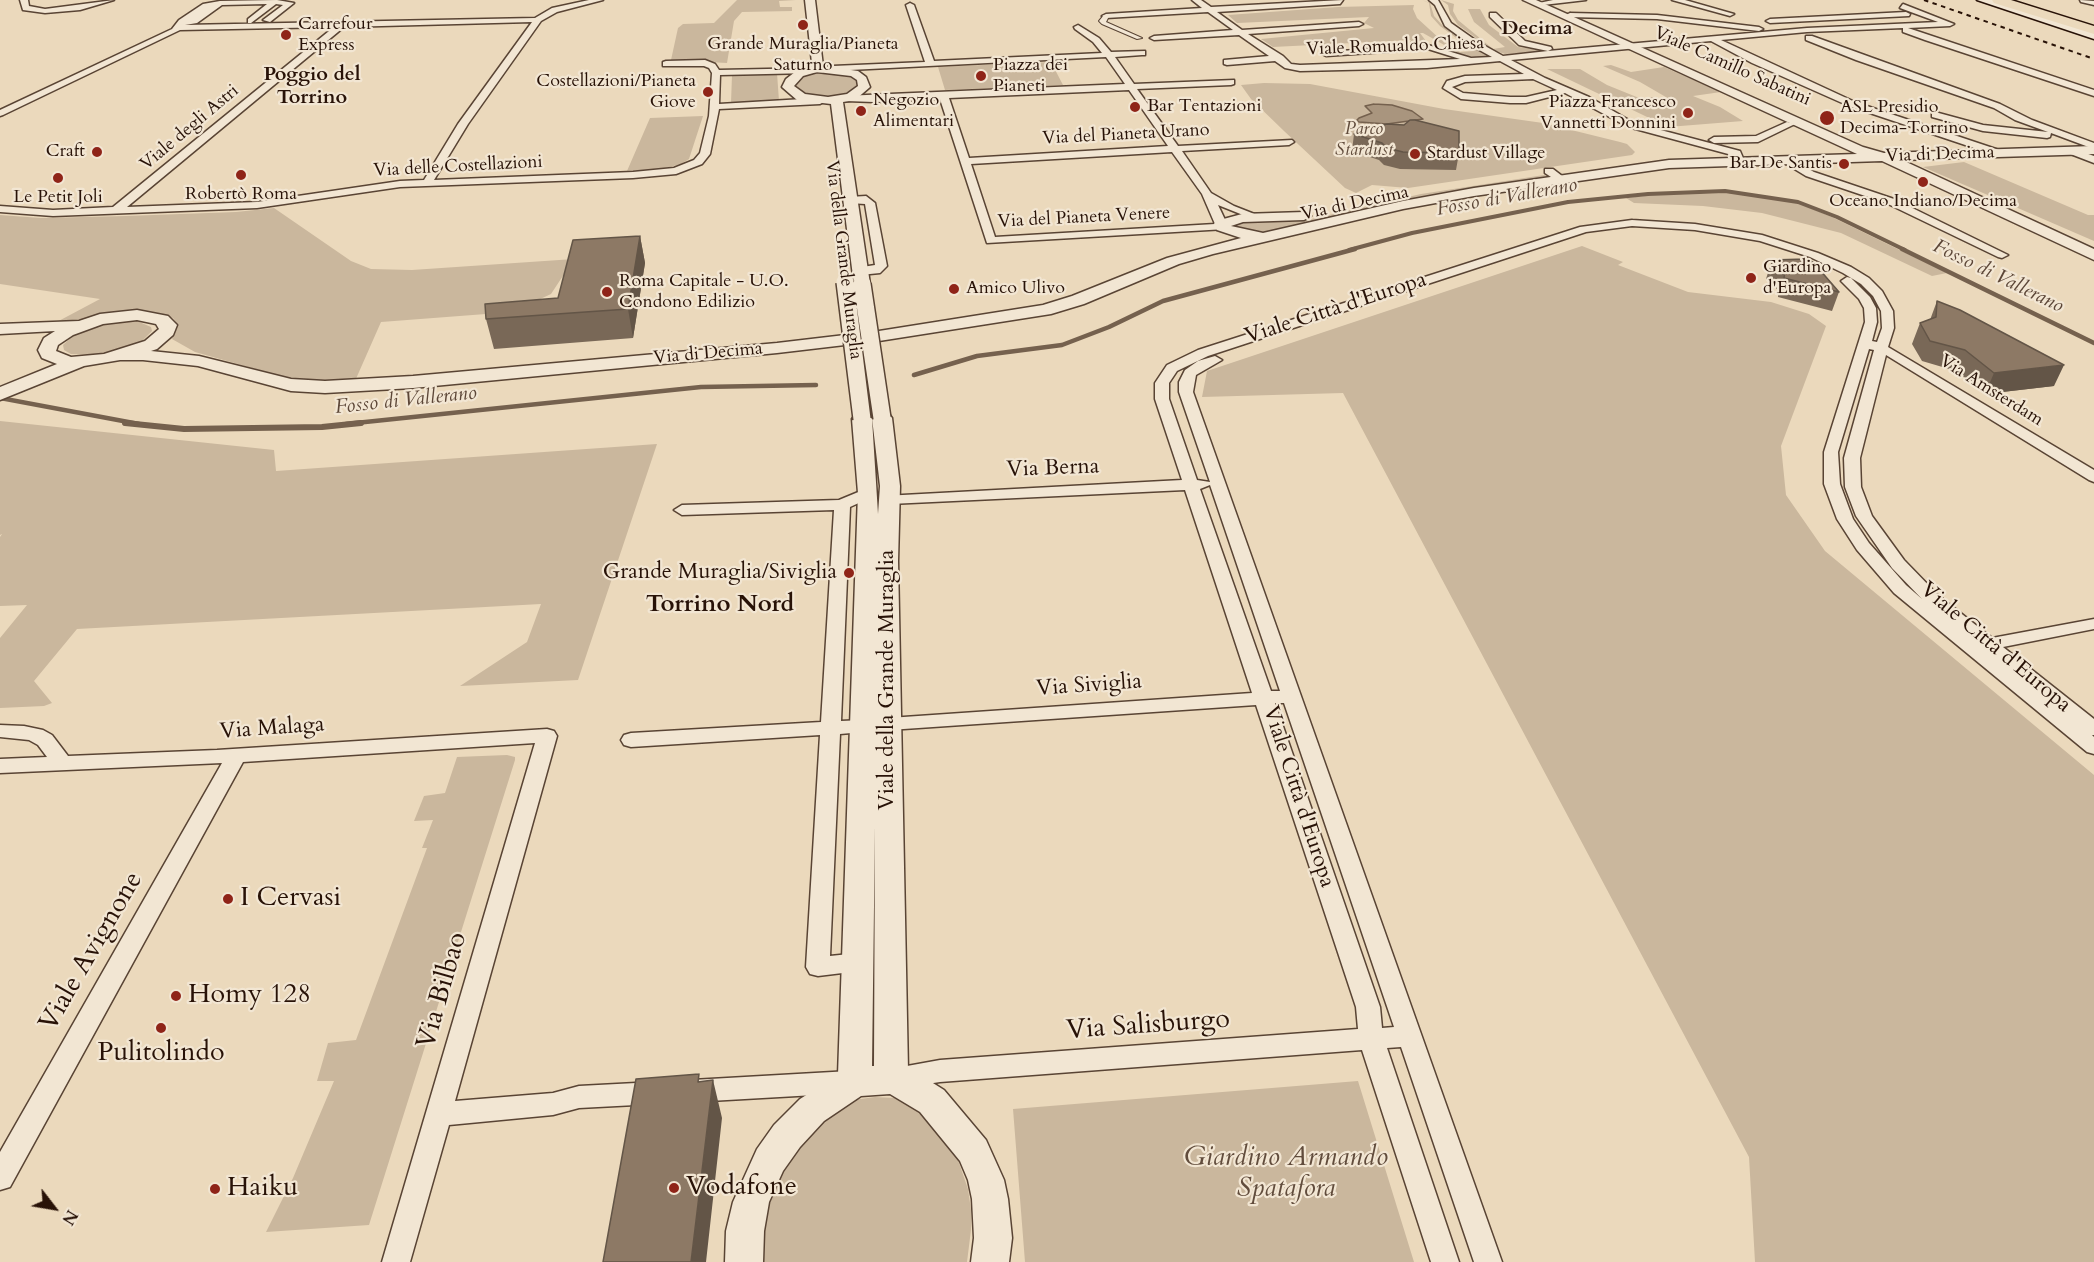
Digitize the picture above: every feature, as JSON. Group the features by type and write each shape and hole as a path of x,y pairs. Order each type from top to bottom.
{"main road":[{"path":"1982,0 2094,35"},
{"path":"1998,0 2094,30"}],"street":[{"path":"24,0 26,8 41,11 83,8 110,0"},
{"path":"34,0 33,5 36,7 55,9 80,6 99,0"},
{"path":"427,183 463,124 537,20 555,10 599,0"},
{"path":"810,0 818,63 814,69 795,76 788,87 797,96 831,100 859,92 864,82 852,72 832,69"},
{"path":"821,0 832,69"},
{"path":"1196,0 1277,58"},
{"path":"1433,0 1440,6 1446,22 1456,32 1534,76 1590,101 1626,123 1676,139 1731,151 1734,159"},
{"name":"Viale Camillo Sabatini","path":"1528,0 1638,47"},
{"path":"1540,2 1582,0"},
{"path":"1677,0 1709,10 1740,15"},
{"path":"2084,0 2094,3"},
{"path":"251,21 274,2"},
{"path":"1139,39 1102,21 1106,16 1208,8 1340,2"},
{"name":"Viale Camillo Sabatini","path":"1540,2 1858,150 1884,157"},
{"path":"180,26 183,20 206,6 220,3 290,3 267,20"},
{"path":"910,5 930,63"},
{"path":"1591,24 1670,27 1746,37 1818,30 1950,24 1903,6"},
{"path":"1770,21 1923,14"},
{"path":"1493,15 1522,43 1564,52"},
{"path":"1570,15 1665,18 1742,26 1779,33"},
{"path":"1760,19 1818,30"},
{"path":"0,113 180,26 537,20"},
{"name":"Viale degli Astri","path":"115,211 341,24"},
{"path":"1154,38 1359,24"},
{"path":"1078,27 1096,40 1109,55 1207,194 1221,226 1223,237 1209,250"},
{"path":"1897,27 2094,95"},
{"path":"1793,32 1905,74 1929,86 2068,136 2094,148"},
{"name":"Viale Romualdo Chiesa","path":"1277,58 1293,67 1345,65 1382,68 1746,37"},
{"path":"1714,40 1755,61 1852,104 1998,153"},
{"path":"1313,55 1425,47 1440,49 1474,61"},
{"path":"666,64 705,63 712,66 716,73 1142,53"},
{"path":"1227,62 1289,57"},
{"name":"Via delle Costellazioni","path":"0,209 34,213 271,204 383,185 633,175 676,171 703,158 714,116 716,73"},
{"path":"1534,76 1465,80 1450,83 1447,88 1461,96 1509,100 1530,99 1566,90"},
{"path":"714,107 1231,82"},
{"name":"Via del Pianeta Venere","path":"943,96 991,241 1221,226"},
{"name":"Via della Grande Muraglia","path":"831,100 837,112 849,200 853,277"},
{"name":"Via della Grande Muraglia","path":"831,100 836,207"},
{"path":"1935,115 1983,128 2068,136 2094,136"},
{"path":"1676,139 1755,140 1768,136 1790,123"},
{"name":"Via del Pianeta Urano","path":"966,161 1289,142"},
{"name":"Via di Decima","path":"1221,226 1235,219 1304,216 1406,193 1654,165 1734,159 1787,160 2071,151 2094,148"},
{"path":"2071,151 2094,160"},
{"path":"1884,157 2092,253"},
{"path":"1787,160 1810,174 1895,203 2002,255"},
{"name":"Via di Decima","path":"123,356 161,356 199,361 295,385 325,387 413,382 834,342 1045,310 1071,302 1173,261 1209,250 1433,198 1555,175"},
{"name":"Via di Decima","path":"1207,194 1227,207 1257,217"},
{"path":"849,200 866,199 870,202 881,266 876,270 853,277"},
{"name":"Viale Città d'Europa","path":"1445,1262 1371,1039 1368,1007 1161,394 1163,380 1178,364 1311,317 1581,230 1636,223 1695,226 1762,238 1814,255 1847,270 1878,294 1887,311 1889,322 1873,345 1831,452 1834,495 1842,513 1856,536 1906,594 2094,729"},
{"name":"Via di Decima","path":"1221,226 1241,234 1268,236"},
{"name":"Viale Città d'Europa","path":"1488,1262 1293,696 1217,484 1186,389 1187,378 1198,367 1422,290 1600,235 1645,231 1703,234 1763,246 1815,263 1849,282 1864,297 1871,318 1873,345"},
{"name":"Viale della Grande Muraglia","path":"853,277 872,418 879,496 876,725 891,1079"},
{"path":"0,329 82,324 119,316 152,316 168,325 167,331 161,338 138,351 123,356 73,364 0,394"},
{"path":"0,387 46,353 67,330 82,324"},
{"path":"0,329 57,359 73,364"},
{"name":"Via di Decima","path":"161,338 168,346 199,361"},
{"name":"Via Amsterdam","path":"1873,345 2094,477"},
{"name":"Via Berna","path":"879,496 1217,484"},
{"path":"682,510 842,506 879,496"},
{"path":"842,506 818,967 859,962"},
{"path":"1978,646 2094,624"},
{"name":"Viale Città d'Europa","path":"1978,646 2094,747"},
{"name":"Via Siviglia","path":"631,740 829,729 1293,696"},
{"name":"Viale della Grande Muraglia","path":"855,1082 859,962 876,725"},
{"path":"0,731 24,732 41,738 62,763"},
{"name":"Via Malaga","path":"0,766 236,756 548,736"},
{"name":"Via Bilbao","path":"396,1262 548,736"},
{"name":"Viale Avignone","path":"0,1178 236,756"},
{"name":"Via Salisburgo","path":"891,1079 940,1071 1409,1036"},
{"path":"439,1114 553,1104 585,1097 891,1079 913,1088 932,1101 973,1151 989,1190 993,1227 990,1262"},
{"path":"744,1262 745,1231 749,1211 757,1186 770,1160 804,1117 855,1082"}],"green space":[{"path":"737,0 796,0 779,1 780,7 792,7 792,11 742,12 734,21 727,63 671,60 678,28 683,24 714,23"},
{"path":"1422,0 1430,3 1434,16 1444,27 1491,56 1462,55 1423,33 1420,33 1429,45 1407,46 1411,40 1273,47 1261,39 1374,28 1364,23 1369,17 1237,23 1228,15 1338,7 1414,5 1413,9 1417,18 1440,39 1460,52 1474,51 1440,26 1431,16 1429,3"},
{"path":"1441,0 1454,4 1453,11 1458,20 1493,49 1505,47 1474,22 1468,9 1480,9 1489,25 1518,47 1550,51 1505,54 1493,50 1458,25 1450,14 1448,5"},
{"path":"1051,62 1063,85 945,90 938,67"},
{"name":"Piazza Francesco Vannetti Donnini","path":"1611,65 1631,72 1664,67 1721,92 1693,96 1720,107 1743,121 1668,127 1547,69 1580,69 1607,85 1649,102 1657,101 1649,97 1662,101 1671,100 1640,82 1603,66"},
{"path":"821,71 853,76 857,80 857,88 848,94 834,97 807,96 794,87 795,81 806,74"},
{"path":"777,73 779,101 731,103 732,75"},
{"name":"Parco Stardust","path":"1310,84 1444,109 1543,123 1627,144 1635,152 1632,155 1408,188 1372,185 1356,193 1345,188 1284,131 1251,99 1241,85"},
{"path":"703,116 689,159 681,164 658,170 627,171 650,118"},
{"path":"1964,162 2088,215 2094,215 2094,241 1923,167"},
{"path":"1544,175 1550,177 1424,196 1259,234 1236,229 1234,226 1236,223 1249,220 1292,222 1307,220 1421,194"},
{"path":"1731,193 1796,202 1947,273 1932,276 1841,233 1762,213 1703,206 1634,203 1626,198 1664,194"},
{"path":"274,208 351,261 371,269 412,270 574,259 551,294 512,312 381,322 355,381 326,383 295,380 195,352 172,339 178,325 173,318 158,313 123,312 53,324 100,299 0,284 0,215 41,218 126,216 236,212"},
{"path":"1582,246 1623,262 1618,265 1688,292 1771,302 1809,314 1826,326 1781,446 1786,495 1825,551 2094,775 2094,1262 1755,1262 1749,1157 1343,393 1202,397 1207,371"},
{"path":"137,321 151,327 152,331 140,343 96,355 71,354 64,350 63,345 75,334 112,322"},
{"path":"0,421 274,450 276,471 657,444 578,680 460,686 527,642 541,604 77,629 34,681 52,703 44,706 0,708 0,638 27,605 0,606 0,537 2,534 0,535"},
{"path":"507,755 515,757 515,760 369,1225 266,1232 293,1178 334,1081 317,1081 328,1043 356,1040 427,848 422,848 433,820 414,821 424,796 445,793 457,757"},
{"name":"Giardino Armando Spatafora","path":"1358,1081 1414,1262 1025,1262 1013,1109"},
{"path":"875,1097 895,1098 913,1107 930,1120 958,1160 968,1189 971,1210 967,1262 764,1262 764,1235 769,1204 778,1178 814,1126 853,1100"}],"shaded area":[{"path":"1392,105 1412,111 1423,119 1387,124 1359,122 1357,120 1359,118 1372,113 1365,106"}],"building":[{"path":"1410,120 1459,131 1459,153 1403,152 1354,134 1387,124 1404,125"},
{"path":"640,236 628,309 486,319 485,304 558,298 573,240"},
{"path":"1805,259 1813,262 1839,292 1784,278 1785,271 1772,260"},
{"path":"1937,301 1960,310 2064,365 1994,373 1965,350 1930,341 1920,323 1936,317"},
{"name":"Vodafone","path":"699,1074 698,1082 713,1080 691,1262 603,1262 636,1079"}],"waterway":[{"name":"Fosso di Vallerano","path":"1349,250 1412,233 1568,202 1648,194 1725,191 1798,202 1837,217 1905,250"},
{"name":"Fosso di Vallerano","path":"914,375 977,356 1062,345 1109,327 1163,301 1355,249"},
{"name":"Fosso di Vallerano","path":"1902,249 2094,343"},
{"name":"Fosso di Vallerano","path":"346,424 701,387 816,385"},
{"name":"Fosso di Vallerano","path":"0,398 139,424"},
{"name":"Fosso di Vallerano","path":"125,423 184,429 322,427 361,423"}],"railway":[{"path":"1924,0 2094,59"}],"place":[{"name":"Grande Muraglia/Pianeta Saturno","path":"803,25"},
{"name":"Carrefour Express","path":"286,35"},
{"name":"Piazza dei Pianeti","path":"981,76"},
{"name":"Costellazioni/Pianeta Giove","path":"708,92"},
{"name":"Bar Tentazioni","path":"1135,107"},
{"name":"Negozio Alimentari","path":"861,111"},
{"name":"Piazza Francesco Vannetti Donnini","path":"1688,113"},
{"name":"ASL Presidio Decima-Torrino","path":"1827,118"},
{"name":"Craft","path":"97,152"},
{"name":"Stardust Village","path":"1415,154"},
{"name":"Bar De Santis","path":"1844,164"},
{"name":"Robertò Roma","path":"241,175"},
{"name":"Le Petit Joli","path":"58,178"},
{"name":"Oceano Indiano/Decima","path":"1923,182"},
{"name":"Giardino d'Europa","path":"1751,278"},
{"name":"Amico Ulivo","path":"954,289"},
{"name":"Roma Capitale - U.O. Condono Edilizio","path":"607,292"},
{"name":"Grande Muraglia/Siviglia","path":"849,573"},
{"name":"I Cervasi","path":"228,899"},
{"name":"Homy 128","path":"176,996"},
{"name":"Pulitolindo","path":"161,1028"},
{"name":"Vodafone","path":"674,1188"},
{"name":"Haiku","path":"215,1189"}],"district":[{"name":"Decima","path":"1537,29"},
{"name":"Poggio del Torrino","path":"312,86"},
{"name":"Torrino Nord","path":"720,605"}]}
